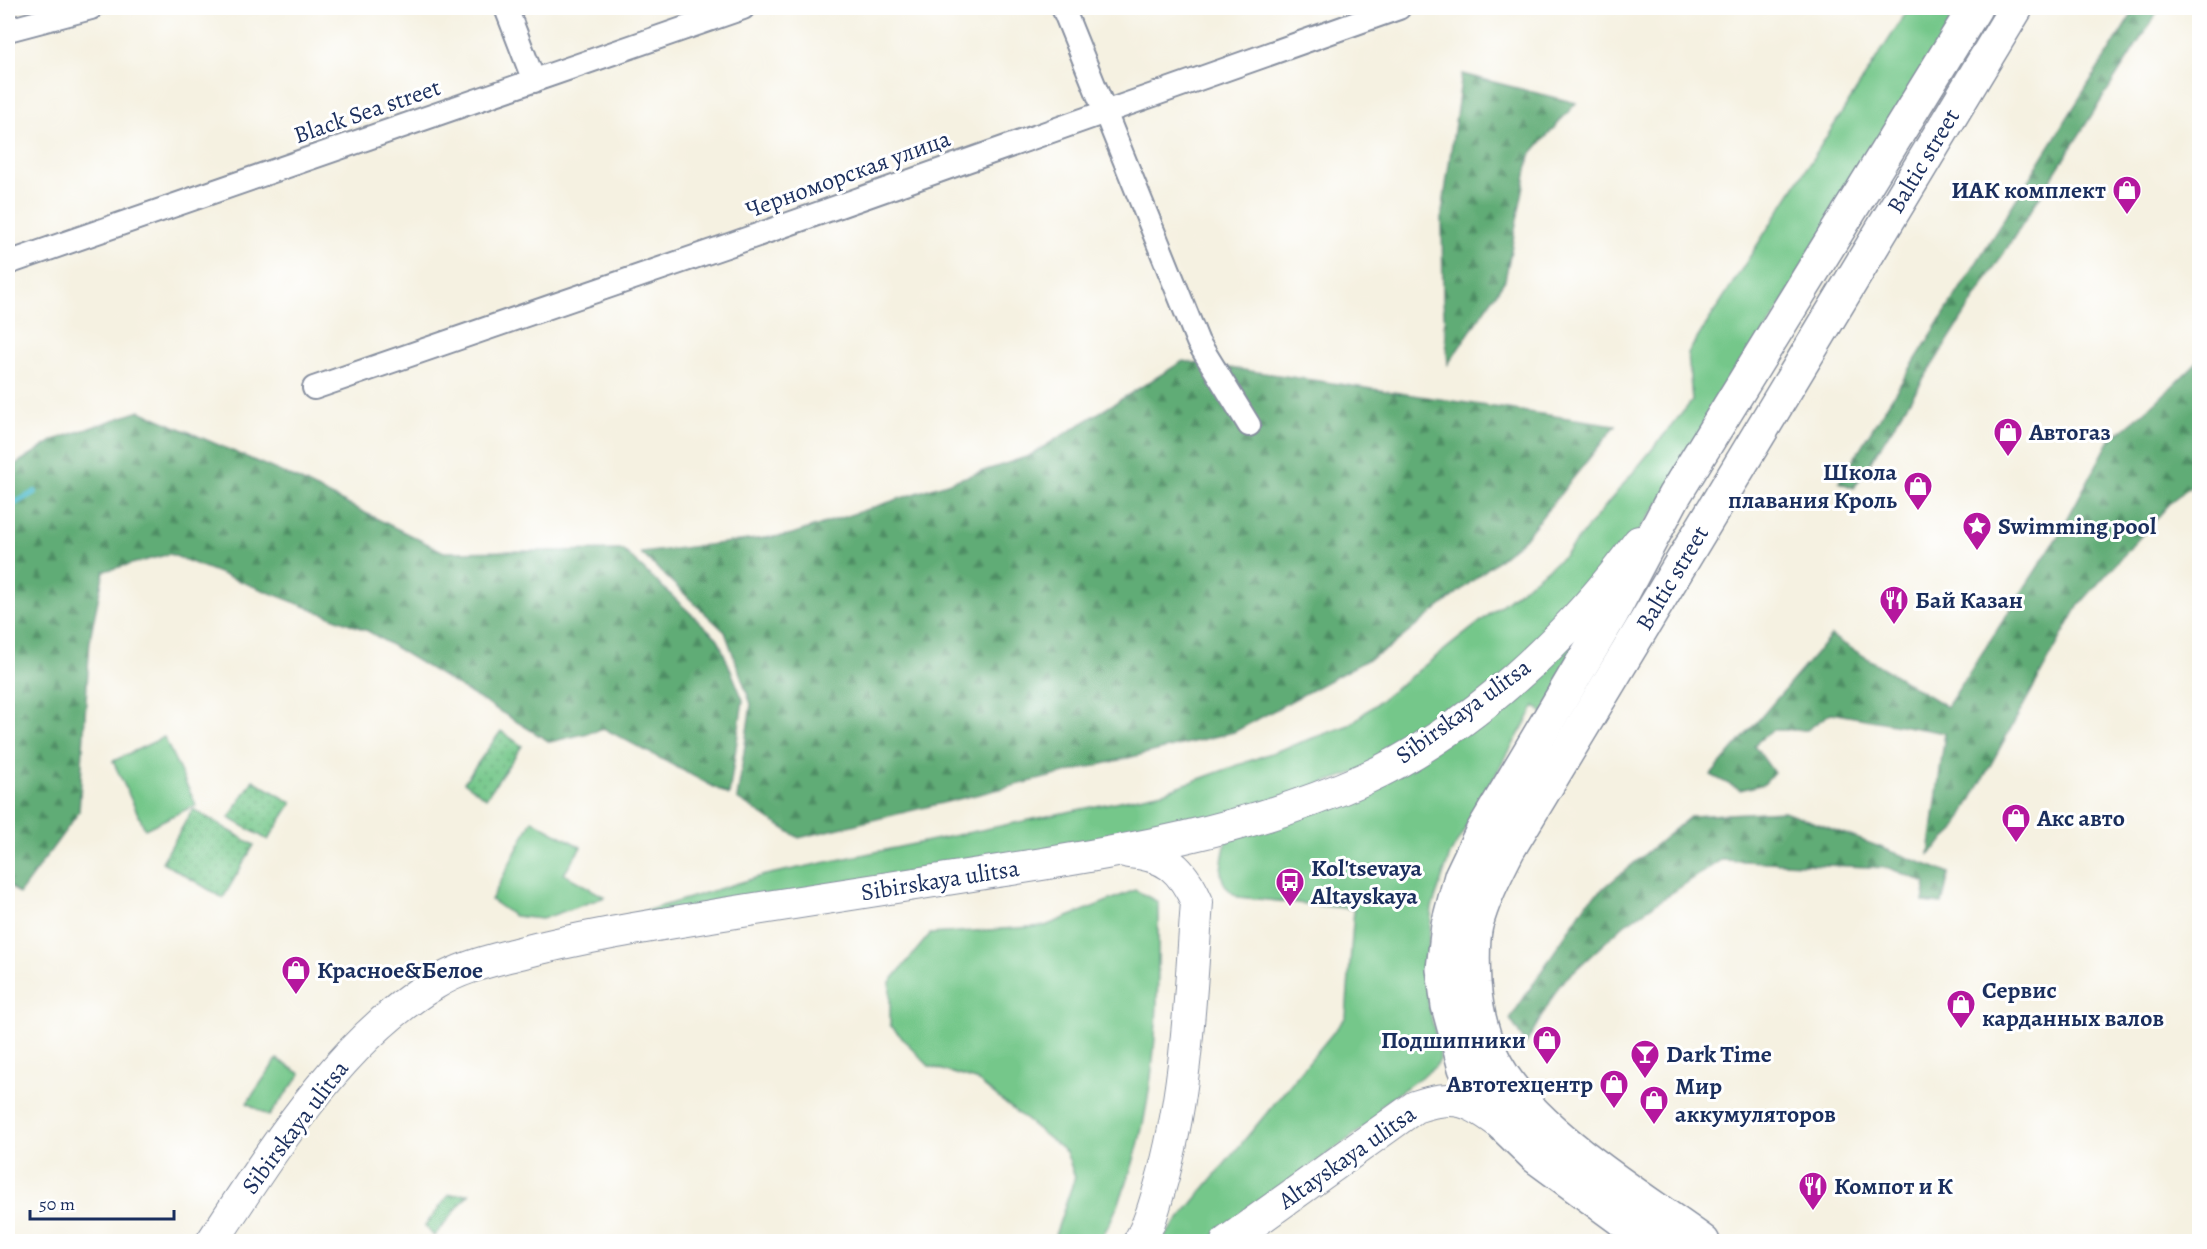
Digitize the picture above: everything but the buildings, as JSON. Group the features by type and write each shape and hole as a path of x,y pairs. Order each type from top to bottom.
{"main road":[{"name":"Baltic street","path":"1652,1242 1536,1157 1503,1126 1466,1068 1448,1006 1443,969 1448,925 1461,876 1482,832 1612,613 1674,496 1975,8"},
{"name":"Baltic street","path":"1703,1242 1550,1129 1520,1099 1492,1056 1481,1029 1473,966 1476,926 1490,885 1508,850 2016,8"},
{"name":"Sibirskaya ulitsa","path":"212,1242 323,1084 350,1053 387,1019 429,986 461,968 590,935 1125,851 1214,831 1302,804 1365,778 1425,745 1509,684 1548,648 1593,601 1674,496"},
{"path":"1125,851 1143,853 1169,862 1179,870 1189,884 1197,902 1187,1025 1173,1144 1148,1229 1139,1242"},
{"name":"Altayskaya ulitsa","path":"1227,1242 1415,1107 1439,1099 1459,1099 1479,1107 1503,1126"}],"street":[{"path":"8,30 91,8"},
{"path":"506,8 534,81"},
{"name":"Black Sea street","path":"8,263 742,8"},
{"path":"1063,8 1198,342 1249,425"},
{"name":"Черноморская улица","path":"314,388 1400,8"}],"green space":[{"path":"1909,8 1960,8 1678,477 1596,590 1513,675 1375,766 1160,837 616,920 765,875 1163,792 1349,725 1565,555 1692,401 1688,353"},
{"path":"2136,8 2160,8 1854,488 1839,482"},
{"path":"1462,74 1576,103 1530,155 1505,280 1448,364 1443,301 1442,213"},
{"path":"2199,360 2199,480 2174,499 2079,605 1954,831 1929,854 1945,733 1831,713 1807,730 1772,730 1754,745 1774,773 1764,784 1740,790 1711,775 1831,636 1947,707 2058,536 2110,440 2156,402"},
{"path":"1183,361 1616,425 1524,539 1389,648 1234,732 799,838 737,799 751,704 725,632 641,553 789,535 1029,456"},
{"path":"140,411 297,479 444,552 623,550 718,639 743,700 729,795 605,729 550,742 368,631 170,554 104,571 90,638 79,812 19,894 8,884 8,469 54,440"},
{"path":"1598,618 1543,714 1535,706 1450,855 1432,908 1426,971 1429,1008 1440,1060 1435,1067 1380,1106 1383,1114 1207,1241 1160,1242 1346,1017 1354,909 1238,897 1230,891 1222,879 1221,865 1226,840 1305,816"},
{"path":"501,731 522,746 486,798 464,782"},
{"path":"164,737 196,805 145,829 113,761"},
{"path":"253,780 292,803 268,840 229,818"},
{"path":"193,809 254,845 223,898 162,862"},
{"path":"1784,811 1949,873 1942,904 1923,902 1926,883 1889,868 1721,860 1624,925 1560,984 1526,1044 1510,1019 1587,902 1691,816"},
{"path":"532,820 581,847 564,874 605,897 542,919 514,916 491,900"},
{"path":"1135,890 1158,902 1158,989 1151,1076 1144,1119 1134,1161 1119,1202 1100,1241 1053,1241 1075,1177 1066,1152 976,1080 929,1066 890,1025 890,982 930,934 1045,926"},
{"path":"277,1059 301,1074 269,1116 247,1103"},
{"path":"469,1194 434,1236 425,1226 449,1195"}],"waterway":[{"path":"8,507 35,492"}],"place":[{"name":"ИАК комплект","path":"2127,216"},
{"name":"Автогаз","path":"2008,458"},
{"name":"Школа плавания Кроль","path":"1918,512"},
{"name":"Swimming pool","path":"1977,552"},
{"name":"Бай Казан","path":"1894,626"},
{"name":"Акс авто","path":"2016,844"},
{"name":"Kol'tsevaya Altayskaya","path":"1290,908"},
{"name":"Красное&Белое","path":"296,996"},
{"name":"Сервис карданных валов","path":"1961,1030"},
{"name":"Подшипники","path":"1547,1066"},
{"name":"Dark Time","path":"1645,1080"},
{"name":"Автотехцентр","path":"1614,1110"},
{"name":"Мир аккумуляторов","path":"1654,1126"},
{"name":"Компот и К","path":"1813,1212"}]}
